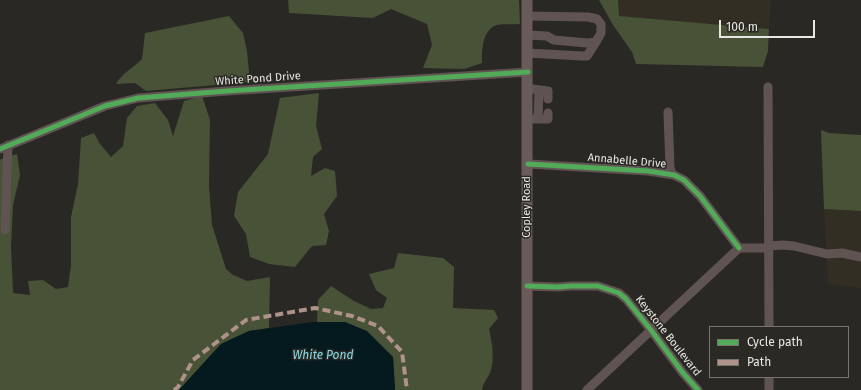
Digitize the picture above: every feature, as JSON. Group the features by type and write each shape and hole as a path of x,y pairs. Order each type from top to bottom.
{"main road":[{"name":"Copley Road","path":"527,0 528,72 533,89 533,119 528,164 527,390"}],"street":[{"path":"527,16 588,17 597,19 601,24 601,33 587,56 527,53"},
{"path":"527,35 547,36 554,40 587,43 596,42"},
{"name":"White Pond Drive","path":"4,147 105,106 138,98 227,90 528,72"},
{"path":"768,87 769,326"},
{"path":"533,89 548,90 548,99"},
{"path":"668,112 670,168 672,174"},
{"path":"533,119 548,119 548,113"},
{"path":"4,147 5,230"},
{"name":"Annabelle Drive","path":"528,164 648,171 672,174 684,180 700,196 739,248"},
{"path":"587,390 739,248 788,246 827,254 842,253 861,257"},
{"name":"Keystone Boulevard","path":"527,286 598,286 619,293 626,299 683,373 698,390"},
{"path":"769,378 769,390"}],"shaded area":[{"path":"618,0 771,0 769,29 618,16"},
{"path":"824,209 861,211 861,288 828,284"}],"green space":[{"path":"288,0 519,0 520,24 497,25 490,29 485,37 482,63 464,69 423,68 432,45 427,24 391,9 373,18 289,13"},
{"path":"599,0 618,0 619,16 769,29 768,51 763,67 636,64 632,52 613,25"},
{"path":"229,16 243,33 247,51 250,82 146,91 135,83 116,84 124,74 142,59 145,33"},
{"path":"319,93 316,126 322,149 313,157 311,176 325,168 335,171 337,196 324,214 329,231 326,245 312,246 295,267 269,264 250,257 246,234 234,216 238,192 268,154 280,98"},
{"path":"202,96 210,120 209,186 212,225 226,269 233,275 247,281 270,277 269,328 249,331 221,344 179,390 0,390 1,159 17,154 20,175 13,205 11,247 13,293 30,295 28,281 43,280 56,289 68,287 71,265 71,217 78,184 81,138 94,133 100,144 111,157 123,146 127,118 137,106 155,103 168,120 173,136 184,101"},
{"path":"821,130 829,133 861,135 861,211 824,209"},
{"path":"398,253 443,258 454,267 453,308 494,310 498,318 489,329 493,357 492,368 482,390 395,390 393,357 345,322 317,322 318,300 331,286 354,301 371,309 383,308 387,298 376,290 369,274 394,268"}],"water":[{"name":"White Pond","path":"312,322 345,322 367,331 393,357 395,390 179,390 221,344 249,331"}],"marked path":[{"path":"174,390 178,387 193,360 246,320 315,308 352,316 378,326 402,352 407,390"}],"cycle path":[{"path":"0,149 105,106 138,98 528,72"},
{"path":"528,164 648,171 674,175 684,180 700,196 739,248"},
{"path":"527,286 598,286 619,293 626,299 683,373 698,390"}]}
